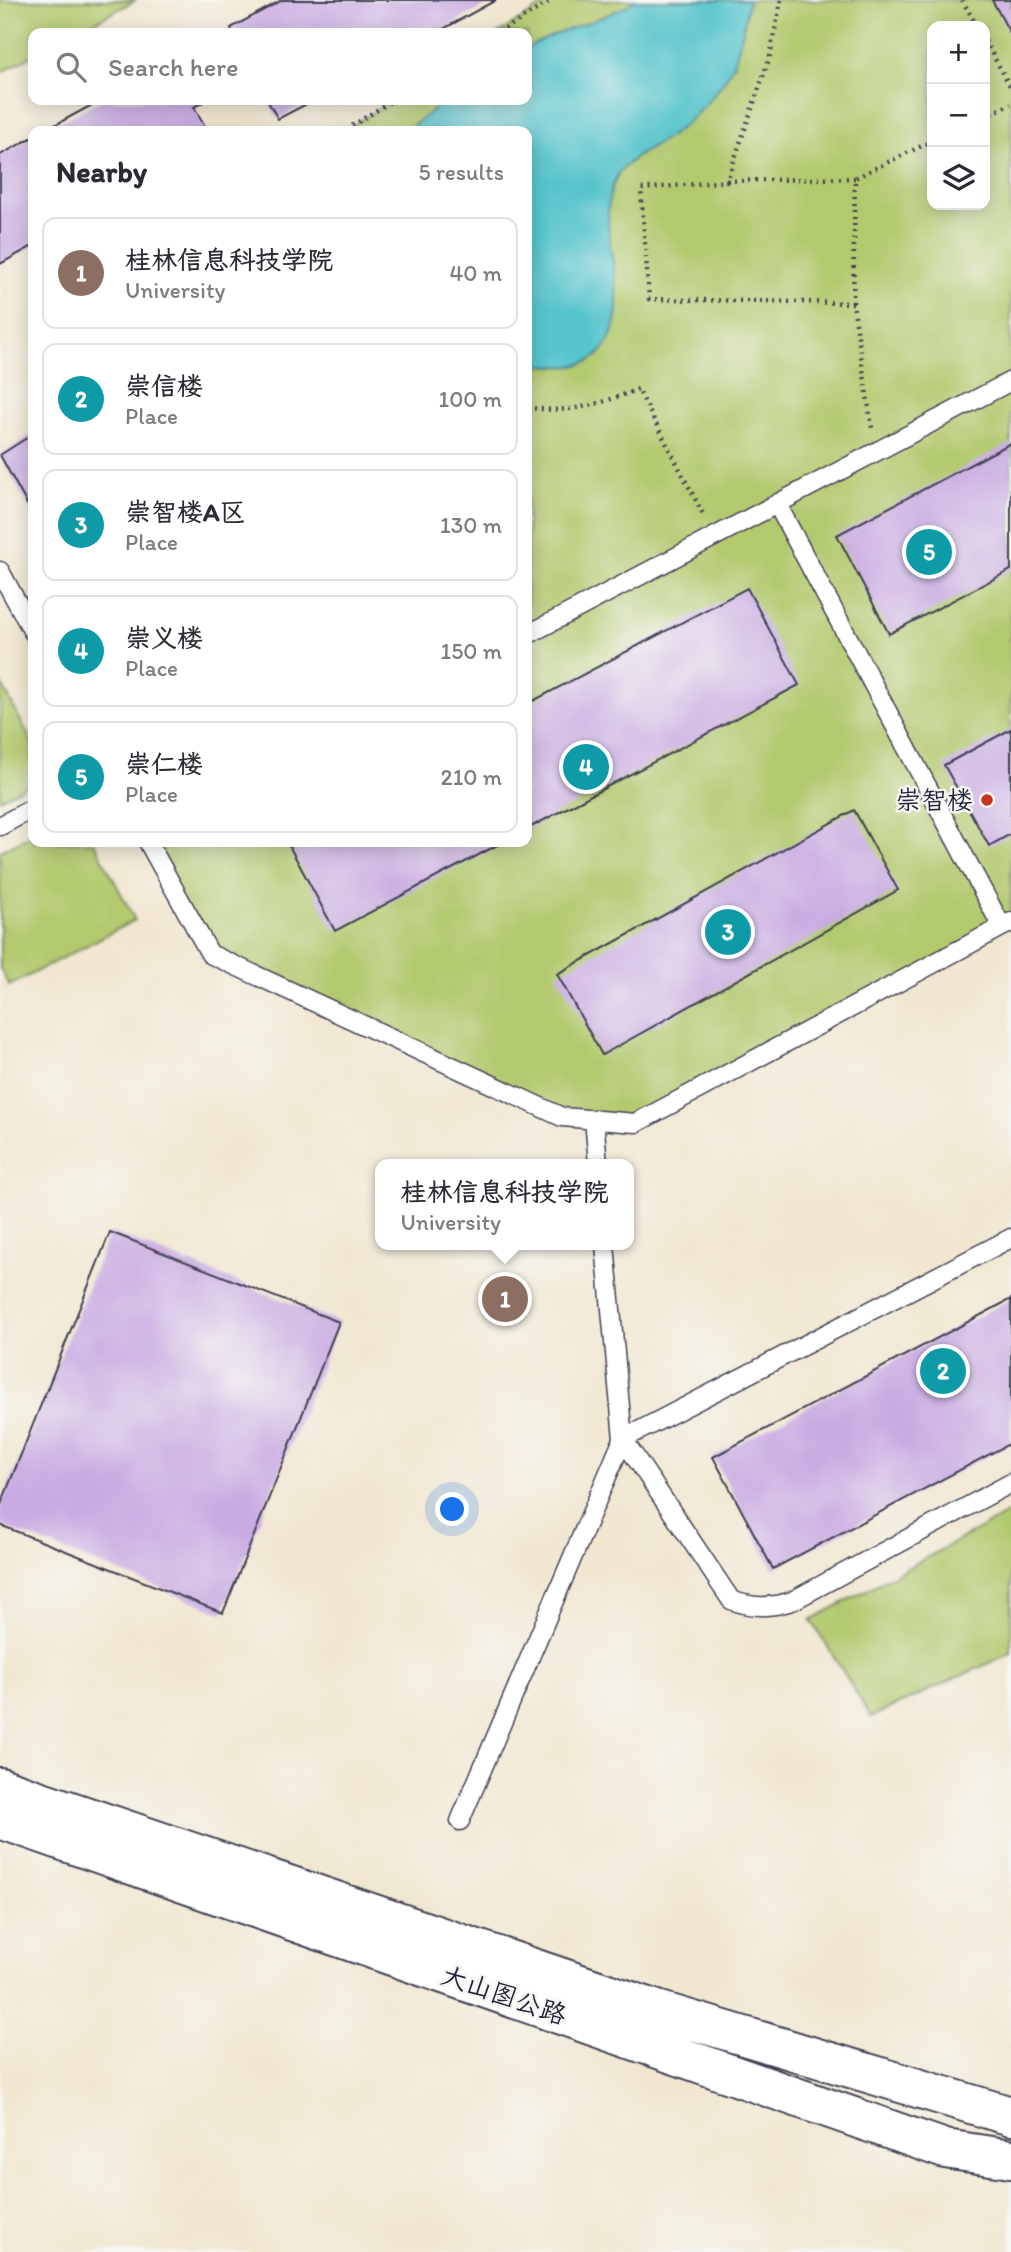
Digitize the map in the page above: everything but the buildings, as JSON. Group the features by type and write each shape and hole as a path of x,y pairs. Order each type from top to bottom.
{"main road":[{"name":"大山图公路","path":"0,1787 657,2010 1011,2116"},
{"name":"大山图公路","path":"0,1819 945,2149 1011,2159"}],"lane":[{"path":"532,632 1011,381"},
{"path":"151,847 210,954 542,1109 562,1116 594,1119 636,1122 1007,924 777,504"},
{"path":"0,571 28,623"},
{"path":"0,826 28,811"},
{"path":"594,1119 598,1159"},
{"path":"623,1439 1011,1238"},
{"path":"460,1821 623,1439 605,1250"},
{"path":"623,1439 731,1600 753,1607 769,1607 792,1601 1011,1483"}],"path":[{"path":"507,28 552,0"},
{"path":"727,181 769,56 781,0"},
{"path":"962,0 974,21"},
{"path":"990,50 1011,88"},
{"path":"990,114 1011,104"},
{"path":"352,126 385,105"},
{"path":"853,303 649,299 641,189 727,181 855,178 927,143"},
{"path":"855,178 853,303 876,452"},
{"path":"532,408 552,412 599,405 638,389 715,536"}],"green space":[{"path":"0,0 136,0 83,28 28,28 28,58 0,73"},
{"path":"552,0 1011,0 1011,922 636,1123 562,1117 210,954 151,847 532,847 532,126 352,126 385,105 532,105 532,28 507,28"},
{"path":"0,681 28,734 28,785 0,799"},
{"path":"28,837 28,847 97,847 135,920 9,986 0,968 0,851"},
{"path":"1011,1512 1011,1653 871,1717 811,1620"}],"water":[{"path":"636,0 749,0 735,59 722,84 685,125 626,165 615,180 609,201 608,222 617,311 612,332 602,351 595,358 576,365 532,364 532,126 412,126 440,105 532,105 532,45 623,8"}],"place":[{"name":"崇仁楼","path":"929,552"},
{"name":"崇义楼","path":"586,767"},
{"name":"崇智楼","path":"987,800"},
{"name":"崇智楼A区","path":"728,932"},
{"name":"桂林信息科技学院","path":"505,1299"},
{"name":"崇信楼","path":"943,1371"}]}
